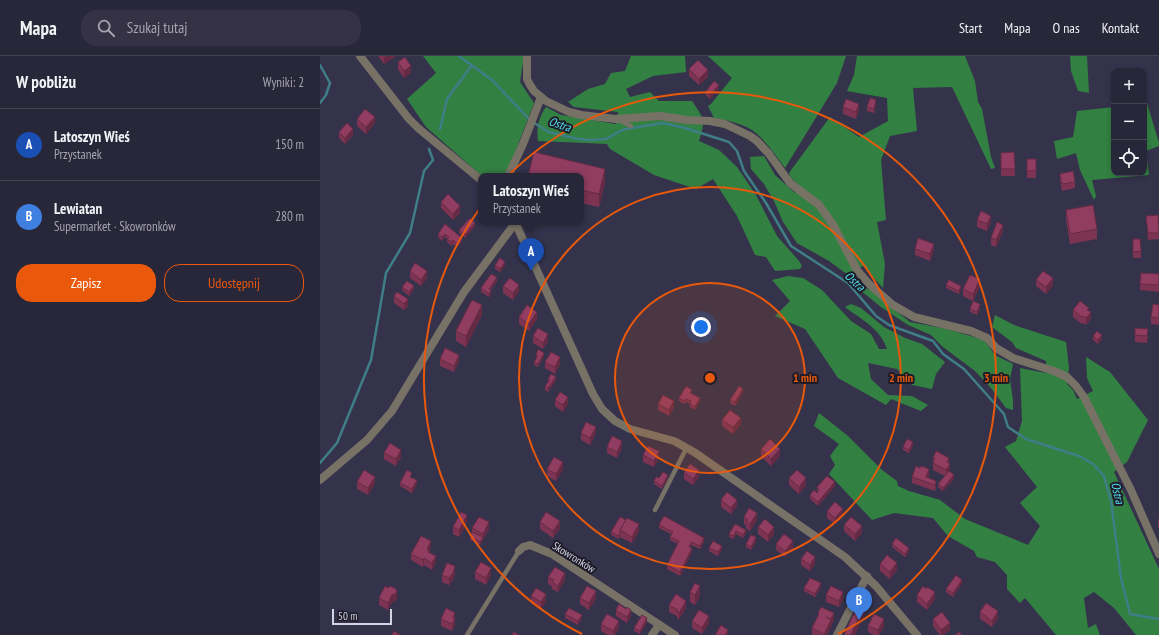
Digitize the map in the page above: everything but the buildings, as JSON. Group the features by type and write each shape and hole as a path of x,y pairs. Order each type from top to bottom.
{"street":[{"path":"360,56 409,119 478,178"},
{"path":"527,56 527,79 534,91 541,97 569,112 616,119 660,116 714,122 729,126 750,136 769,154 790,183 819,205 832,223 857,270 869,284 893,305 914,317 971,331 987,338 996,348 1013,358 1054,371 1072,382 1084,397 1131,490 1159,554"},
{"path":"509,173 523,144 541,97"},
{"path":"320,480 367,440 392,411 464,292 513,225"},
{"path":"516,225 602,409 621,425 666,438 687,447 845,557 867,576 917,635"},
{"name":"Skowronków","path":"519,551 523,547 530,546 552,554 675,635"},
{"path":"837,635 867,576"},
{"path":"652,635 659,624"}],"lane":[{"path":"616,119 631,126"},
{"path":"655,510 687,447"},
{"name":"Skowronków","path":"467,635 519,551"}],"green space":[{"path":"423,56 524,56 520,82 534,103 507,173 479,173 426,127 407,99 436,73"},
{"path":"631,56 685,56 686,72 653,76 626,89 630,97 650,92 659,101 692,101 703,120 703,128 699,141 719,150 737,167 756,195 777,236 799,261 802,266 800,269 775,271 766,257 755,255 737,216 713,179 696,189 654,175 610,149 607,144 538,141 537,132 539,123 546,107 561,115 616,124 618,112 574,107 568,102 588,89 605,84 611,73 625,71"},
{"path":"708,56 846,56 837,83 785,168 766,143 752,130 738,124 714,118 708,106 732,78"},
{"path":"857,56 965,56 975,81 978,102 982,109 991,157 995,168 991,169 952,87 913,88 917,131 890,136 881,160 886,220 877,222 885,264 883,288 863,266 848,275 829,261 797,243 783,222 774,201 764,184 751,169 750,157 764,156 775,175 795,193 799,185 791,178 789,173 830,117 859,137 888,121 887,98 847,91 854,75"},
{"path":"1070,56 1087,56 1089,93 1078,91 1071,71"},
{"path":"1147,103 1159,143 1159,146 1147,151"},
{"path":"1111,107 1111,176 1138,176 1092,180 1096,196 1094,200 1080,170 1076,153 1057,159 1054,141 1073,137 1077,111"},
{"path":"1147,159 1149,175 1147,175"},
{"path":"788,276 803,278 822,290 851,321 871,334 879,349 887,349 880,335 870,325 845,307 851,304 861,308 884,327 905,338 922,344 945,362 936,374 932,389 912,385 897,369 868,363 871,379 888,395 912,396 928,405 921,411 891,399 886,405 838,378 805,329 775,316 790,301 772,280"},
{"path":"864,287 876,293 910,322 947,329 984,340 995,355 1013,364 1010,379 1013,410 1006,408 991,388 975,371 943,347 931,335 908,325 881,307 860,290"},
{"path":"995,315 1014,325 1066,342 1069,368 1067,384 1073,390 1077,399 1093,391 1087,378 1086,357 1110,372 1148,420 1127,462 1114,472 1159,569 1159,635 1136,635 1114,608 1094,592 1084,598 1088,628 1096,624 1100,635 1056,635 1025,598 1020,603 1007,589 1007,575 995,562 977,557 974,551 948,536 933,518 894,513 872,520 829,474 835,465 830,456 839,444 814,426 819,413 848,436 882,470 897,481 898,486 909,491 940,500 965,519 1028,545 1040,526 1020,503 1037,487 1005,447 1016,441 1022,421 1020,368 1046,373 1046,361 1016,348 1012,342 992,327"}],"waterway":[{"name":"Ostra","path":"459,56 492,80 530,120"},
{"path":"320,65 330,83 326,95 320,103"},
{"path":"440,129 447,99 472,65"},
{"name":"Ostra","path":"534,123 549,132 578,139 590,140 606,139 622,130 663,123 685,128 729,142 737,151 744,171 766,203 791,246 848,283 876,316 889,325 933,341 943,354 964,369 1004,414 1008,427 1026,439 1079,456 1093,464 1104,476 1111,501 1121,578 1130,614 1159,619"},
{"path":"320,463 337,443 371,360 386,273 410,233 424,171 433,160 429,149"}],"place":[{"name":"Latoszyn Wieś","path":"531,271"},
{"name":"Lewiatan","path":"859,620"}]}
